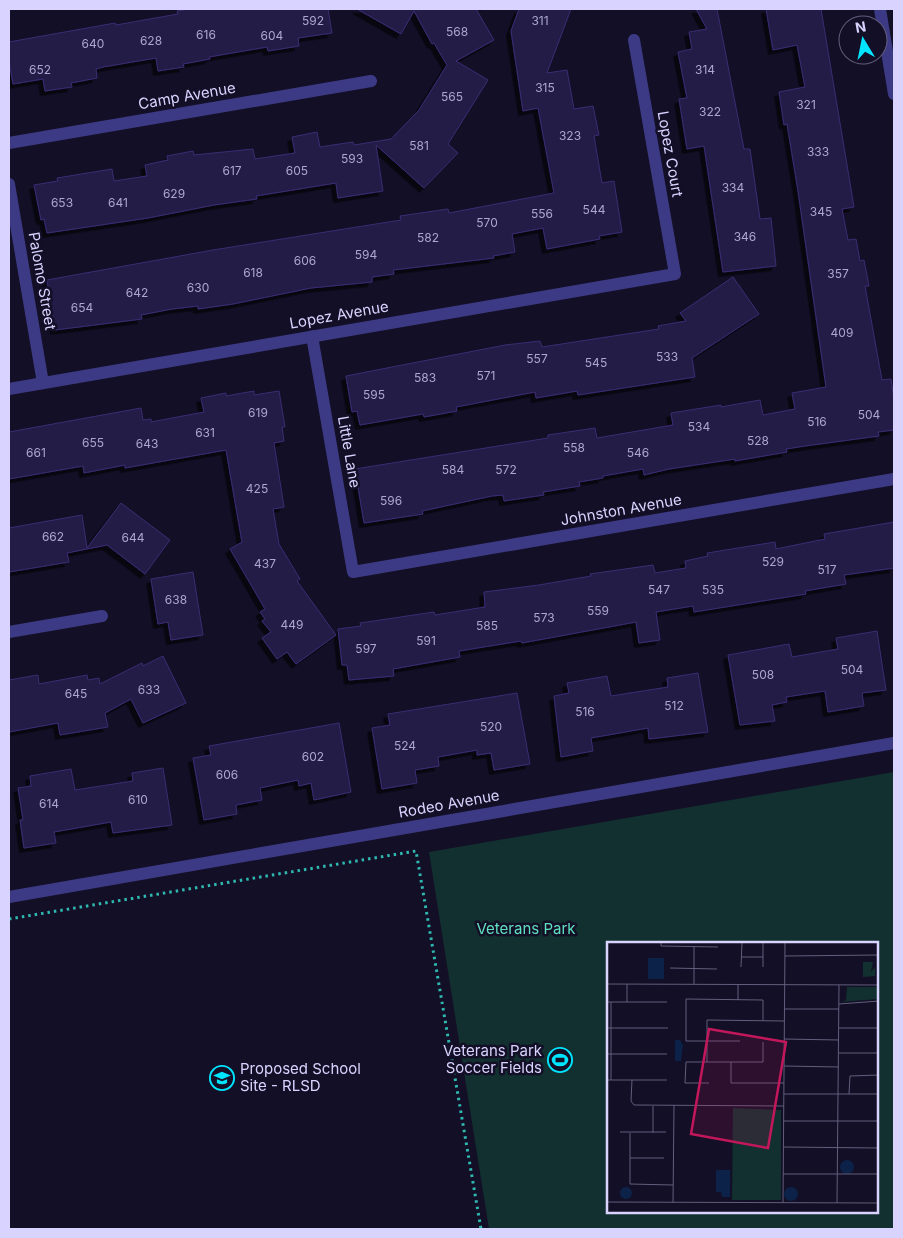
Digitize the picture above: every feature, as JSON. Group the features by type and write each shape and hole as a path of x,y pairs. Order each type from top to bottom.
{"street":[{"path":"880,9 894,94"},
{"name":"Lopez Court","path":"634,40 675,274"},
{"name":"Camp Avenue","path":"9,143 371,81"},
{"name":"Palomo Street","path":"9,184 43,383"},
{"name":"Lopez Avenue","path":"9,389 675,274"},
{"name":"Little Lane","path":"312,336 353,572"},
{"name":"Johnston Avenue","path":"353,572 894,479"},
{"path":"9,632 102,616"},
{"name":"Rodeo Avenue","path":"9,897 894,743"}],"path":[{"path":"9,919 416,850 481,1229"}],"green space":[{"name":"Veterans Park","path":"894,772 894,1229 489,1229 429,852"}],"building":[{"path":"189,9 328,9 332,33 298,38 299,46 268,51 267,47 209,57 210,59 183,64 184,67 158,71 156,58 103,67 96,69 97,78 71,83 72,87 45,91 43,79 13,84 9,61 9,42 178,14 177,11"},
{"path":"357,9 476,9 494,40 456,61 488,80 448,144 458,153 424,188 376,145 383,191 338,198 336,183 256,196 257,199 148,218 47,233 44,219 41,220 34,185 58,181 57,178 112,169 114,181 147,176 145,165 168,160 167,156 193,151 194,155 253,149 255,159 295,153 292,137 317,132 320,147 353,142 354,145 391,139 419,110 447,65 434,43 432,44 414,11 401,34"},
{"path":"519,9 571,9 547,73 567,70 574,109 593,106 599,135 594,136 602,183 614,181 622,232 599,236 600,239 547,249 543,228 512,234 515,252 493,256 494,258 393,270 394,274 372,277 372,282 311,288 198,309 198,306 172,309 141,315 142,319 55,330 47,280 213,250 401,220 400,216 448,209 449,213 554,193 538,108 523,111 511,31"},
{"path":"696,9 717,9 744,149 750,149 760,219 771,218 776,266 723,272 704,146 687,149 679,99 687,98 678,52 692,49 689,32 707,29"},
{"path":"766,9 821,9 854,207 842,209 848,240 856,239 860,261 864,260 869,286 865,286 882,380 891,379 894,400 894,430 878,432 879,436 786,449 787,452 735,461 735,459 669,469 644,475 643,469 603,476 603,478 579,482 580,486 543,492 544,495 504,501 503,495 492,496 422,511 423,514 364,523 355,469 548,438 548,435 595,428 597,438 673,425 671,413 721,405 721,407 760,400 763,415 795,409 792,393 826,387 798,191 787,124 784,125 779,92 805,87 797,45 773,50"},
{"path":"733,277 759,314 692,358 695,377 578,395 577,391 536,398 535,392 456,407 457,411 424,417 423,414 360,425 357,411 352,412 346,376 505,345 540,341 542,347 659,329 658,326 686,321 680,313"},
{"path":"254,391 254,395 279,391 285,427 282,427 284,441 274,443 284,507 273,509 279,544 300,579 297,581 336,635 296,664 287,652 277,659 262,638 271,632 262,621 265,619 260,612 265,609 230,549 242,542 226,450 125,468 125,465 84,473 83,466 9,479 9,432 141,408 143,420 151,419 151,422 204,412 201,398 226,393 226,396"},
{"path":"121,503 170,540 145,574 107,545 67,553 69,562 9,572 9,528 82,515 87,548"},
{"path":"894,522 894,568 844,575 846,584 805,591 806,594 694,612 693,606 656,612 660,640 639,643 636,622 522,643 521,641 459,651 460,657 393,669 394,676 349,680 347,665 342,665 338,629 361,626 360,623 434,612 435,615 485,607 484,592 539,585 591,576 590,574 653,565 655,573 686,568 685,561 708,556 707,553 775,542 776,549 825,539 824,534"},
{"path":"193,572 203,635 171,640 168,622 158,624 151,579"},
{"path":"877,631 886,690 862,693 864,706 828,712 825,691 786,697 787,702 772,705 775,721 740,725 728,655 789,644 792,657 838,649 836,638"},
{"path":"163,656 186,703 143,723 131,699 105,713 108,727 60,735 58,723 9,732 9,680 38,675 39,684 87,675 88,680 99,678 100,684 142,663 143,666"},
{"path":"698,673 708,732 649,739 648,728 591,738 593,751 561,757 554,696 569,693 567,683 607,676 611,696 668,687 667,678"},
{"path":"517,693 530,764 494,770 491,753 477,755 477,750 438,757 439,766 415,770 417,783 382,789 372,728 390,725 388,714"},
{"path":"339,723 351,792 314,800 311,783 299,786 298,780 260,788 262,800 236,805 237,814 204,820 193,758 211,755 209,746"},
{"path":"163,768 172,825 113,833 111,822 54,832 56,843 24,848 20,820 23,820 18,788 31,786 30,776 71,769 75,790 133,781 132,773"}],"place":[{"name":"Veterans Park Soccer Fields","path":"560,1060"},
{"name":"Proposed School Site - RLSD","path":"222,1078"}]}
